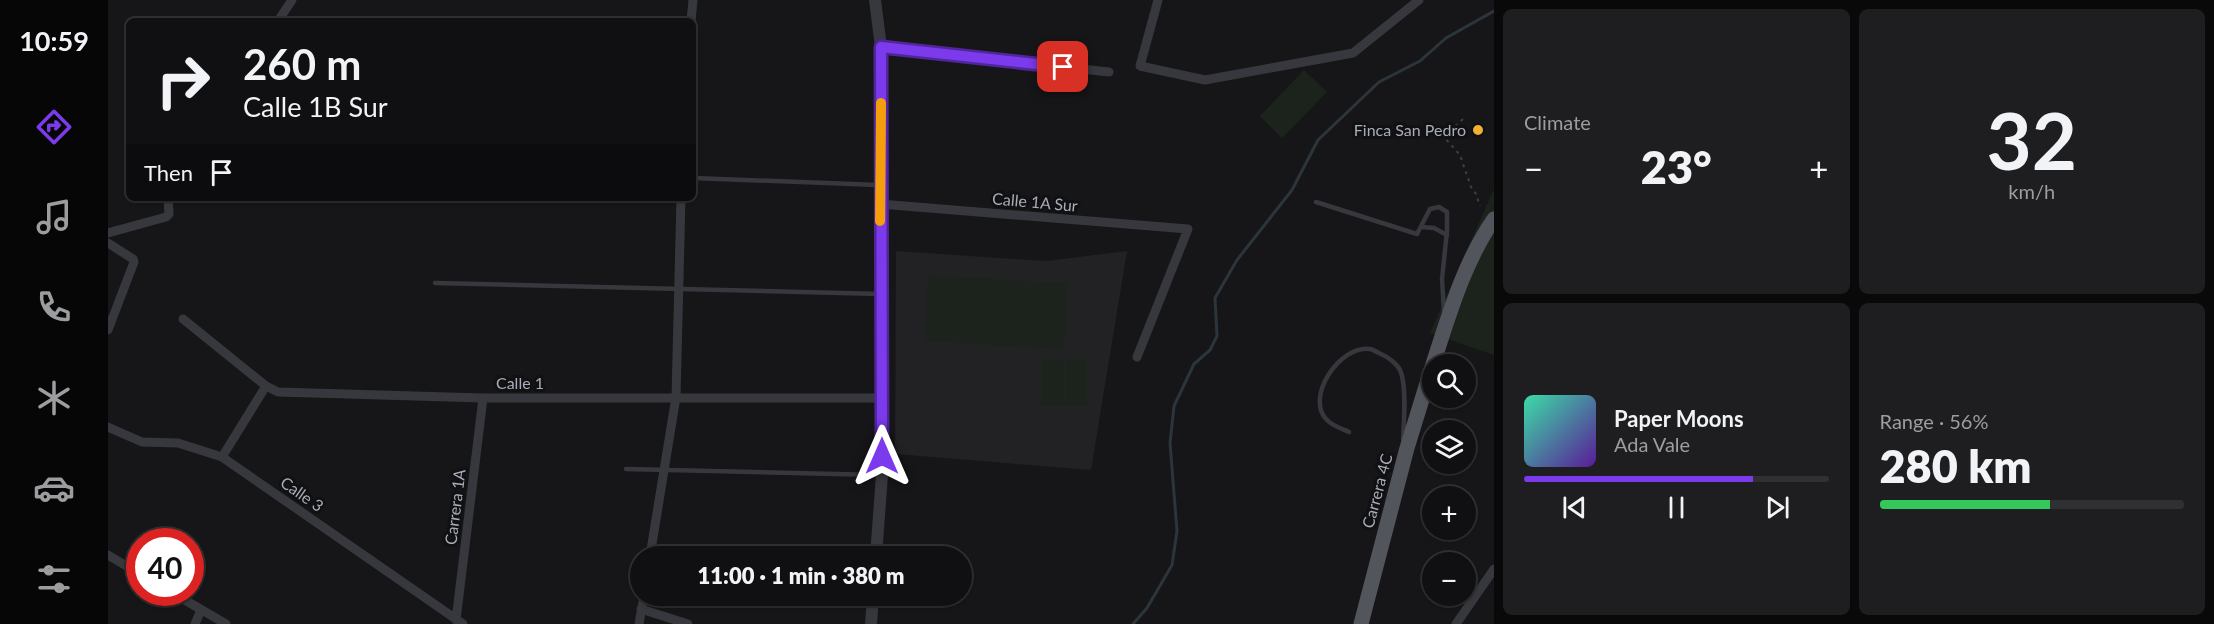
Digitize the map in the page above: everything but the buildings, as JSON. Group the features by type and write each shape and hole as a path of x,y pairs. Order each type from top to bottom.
{"main road":[{"name":"Carrera 4C","path":"1437,354 1460,286 1480,239 1494,219"},
{"name":"Carrera 4C","path":"1361,624 1400,471 1422,401"}],"street":[{"path":"280,18 292,0"},
{"path":"691,18 693,0"},
{"path":"875,0 881,47 880,204 883,398 882,475 877,546"},
{"path":"1158,0 1140,66 1204,80 1353,53 1419,0"},
{"path":"881,47 1108,72"},
{"path":"108,233 166,217 169,214 168,201"},
{"path":"652,546 676,397 681,201"},
{"name":"Calle 1A Sur","path":"880,204 1188,229 1137,357"},
{"path":"108,243 133,259 134,262 108,330"},
{"name":"Calle 1","path":"183,319 266,386 278,392 483,398 883,398"},
{"path":"222,457 266,386"},
{"name":"Carrera 1A","path":"460,622 483,398"},
{"name":"Calle 3","path":"108,427 142,442 178,443 222,457 460,622"},
{"path":"108,555 126,566"},
{"path":"1456,624 1494,569"},
{"path":"194,606 226,624"},
{"path":"639,624 642,606"},
{"path":"871,624 872,606"},
{"path":"641,609 688,624"},
{"path":"195,624 201,610"}],"lane":[{"path":"696,178 880,185"},
{"path":"1316,202 1416,234 1430,209 1439,207 1447,212 1442,279 1445,330"},
{"path":"1420,227 1434,228 1447,236"},
{"path":"435,283 881,294"},
{"path":"1349,432 1328,421 1321,409 1322,388 1332,368 1349,354 1370,349 1388,357 1400,370 1404,396 1400,471"},
{"path":"626,469 882,475"}],"path":[{"path":"1463,119 1444,137 1460,155 1480,206"}],"shaded area":[{"path":"1304,70 1327,92 1282,138 1260,116"},
{"path":"1494,189 1494,355 1430,333"},
{"path":"896,251 1046,261 1127,251 1091,470 895,454"},
{"path":"928,276 1067,283 1064,349 925,341"},
{"path":"1041,359 1063,359 1064,406 1041,406"},
{"path":"1065,359 1087,359 1087,406 1065,406"}],"waterway":[{"path":"1133,624 1147,608 1172,565 1177,531 1170,443 1174,406 1194,364 1210,350 1217,336 1215,298 1237,260 1292,190 1318,140 1379,82 1420,61 1446,38 1494,11"}],"slow traffic":[{"path":"880,221 881,103"}],"place":[{"name":"Finca San Pedro","path":"1478,130"}],"route":[{"path":"882,456 881,47 1063,67"}]}
